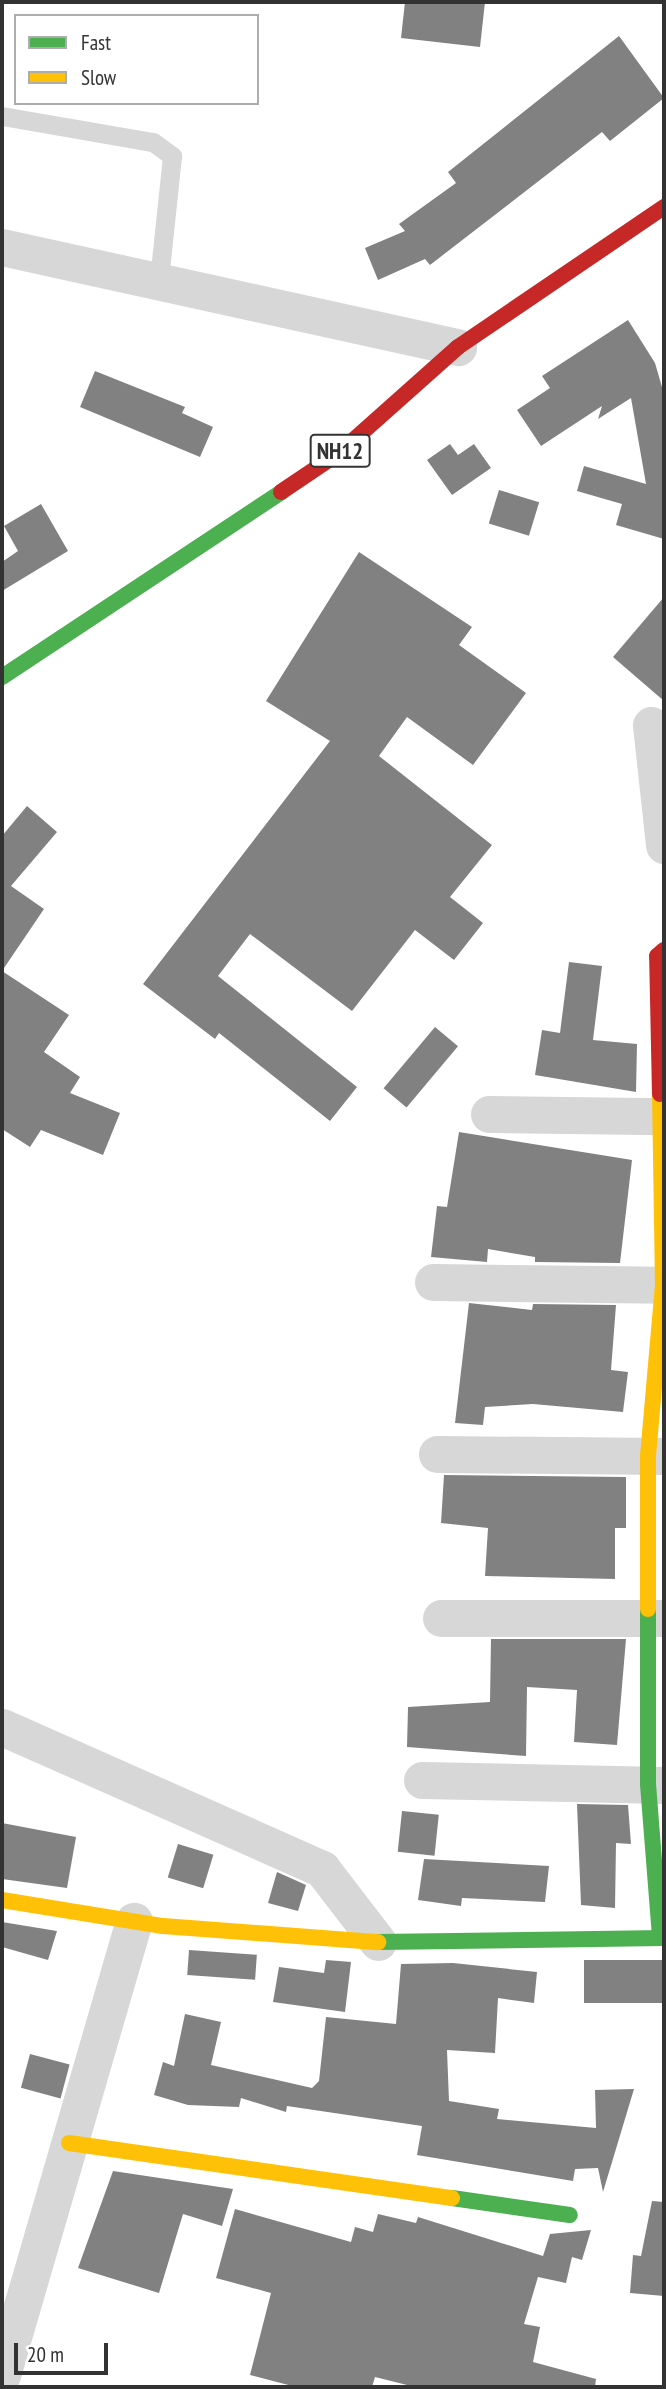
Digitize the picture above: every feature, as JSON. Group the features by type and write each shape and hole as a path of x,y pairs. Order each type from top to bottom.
{"main road":[{"name":"NH12","path":"2,677 339,453 458,347 664,207"},
{"path":"2,1900 134,1921 378,1941 662,1938 656,1784 656,1456 663,1285 657,956 664,950"},
{"path":"69,2143 569,2215"}],"street":[{"path":"2,247 159,279 458,347"},
{"path":"650,726 662,788 664,845"},
{"path":"489,1114 662,1116"},
{"path":"433,1282 663,1285"},
{"path":"437,1454 656,1456"},
{"path":"441,1618 658,1618"},
{"path":"2,1727 322,1869 378,1941"},
{"path":"422,1780 656,1784"},
{"path":"2,2375 134,1921"}],"lane":[{"path":"2,116 153,142 172,156 159,279"}],"building":[{"path":"405,2 485,2 480,47 401,38"},
{"path":"619,36 664,98 610,141 602,132 430,265 425,259 378,280 365,248 405,231 399,224 456,183 448,172"},
{"path":"628,320 655,363 664,394 664,539 616,525 622,504 577,491 584,466 646,484 631,398 598,419 602,406 541,446 517,410 550,388 542,376"},
{"path":"95,371 185,407 182,413 213,427 200,457 80,407"},
{"path":"450,444 458,455 474,444 491,468 452,495 427,460"},
{"path":"499,490 539,502 529,536 489,523"},
{"path":"41,504 68,551 2,591 2,562 18,551 4,526"},
{"path":"359,552 472,627 459,645 526,693 473,765 407,717 379,756 492,845 450,897 483,923 454,960 415,930 352,1011 250,934 218,976 357,1087 330,1121 219,1033 215,1039 143,984 330,741 266,701"},
{"path":"664,597 664,701 613,657"},
{"path":"27,806 57,832 11,886 44,909 2,971 2,836"},
{"path":"569,962 602,966 593,1040 637,1044 636,1092 535,1075 542,1030 560,1033"},
{"path":"2,971 69,1015 44,1052 80,1077 70,1093 120,1113 103,1155 41,1130 30,1147 2,1129"},
{"path":"435,1027 458,1046 407,1108 384,1088"},
{"path":"459,1132 632,1160 620,1263 535,1262 535,1257 488,1249 487,1262 431,1257 437,1206 447,1207"},
{"path":"469,1303 532,1310 533,1304 616,1305 611,1370 628,1372 623,1412 533,1404 485,1407 483,1425 455,1423"},
{"path":"444,1475 626,1477 626,1528 615,1528 615,1579 485,1576 488,1528 441,1523"},
{"path":"491,1639 626,1639 617,1745 574,1742 577,1690 527,1687 526,1756 407,1747 408,1707 490,1702"},
{"path":"577,1804 628,1805 631,1844 616,1843 615,1908 581,1905"},
{"path":"402,1811 439,1815 435,1856 398,1852"},
{"path":"2,1823 76,1837 67,1888 2,1879"},
{"path":"178,1844 213,1855 203,1888 168,1877"},
{"path":"424,1859 549,1866 545,1902 462,1898 461,1906 418,1900"},
{"path":"277,1872 306,1885 298,1911 268,1903"},
{"path":"2,1922 57,1931 48,1960 2,1947"},
{"path":"189,1950 257,1955 255,1980 187,1975"},
{"path":"326,1960 351,1962 345,2012 273,2002 279,1967 324,1973"},
{"path":"584,1960 664,1960 664,2003 584,2003"},
{"path":"453,1963 537,1972 534,2003 498,1998 495,2053 447,2050 449,2101 499,2109 497,2119 596,2128 595,2090 634,2089 603,2192 598,2168 575,2169 573,2181 417,2155 422,2126 287,2106 286,2112 241,2098 239,2107 188,2105 154,2095 163,2062 174,2066 185,2014 221,2022 211,2065 312,2088 319,2081 326,2017 396,2024 401,1964"},
{"path":"30,2054 70,2065 61,2098 21,2088"},
{"path":"113,2171 233,2189 222,2226 183,2214 159,2293 78,2268"},
{"path":"652,2201 664,2202 664,2296 630,2293 633,2255 641,2256"},
{"path":"235,2209 351,2242 355,2227 373,2232 378,2214 416,2223 418,2217 543,2256 550,2234 591,2230 582,2260 572,2257 566,2283 538,2277 524,2324 540,2327 533,2362 596,2379 595,2387 415,2387 375,2377 372,2387 296,2387 250,2375 271,2293 216,2278"}],"traffic: fast":[{"path":"2,677 281,492"},
{"path":"648,1609 648,1784 660,1938"},
{"path":"378,1942 664,1938"},
{"path":"452,2198 570,2215"}],"traffic: slow":[{"path":"648,1609 648,1456 663,1285 660,1094"},
{"path":"2,1900 163,1926 378,1942"},
{"path":"69,2143 452,2198"}],"traffic: jam":[{"path":"281,492 339,453 458,347 664,207"},
{"path":"660,1094 657,956 664,950"}]}
